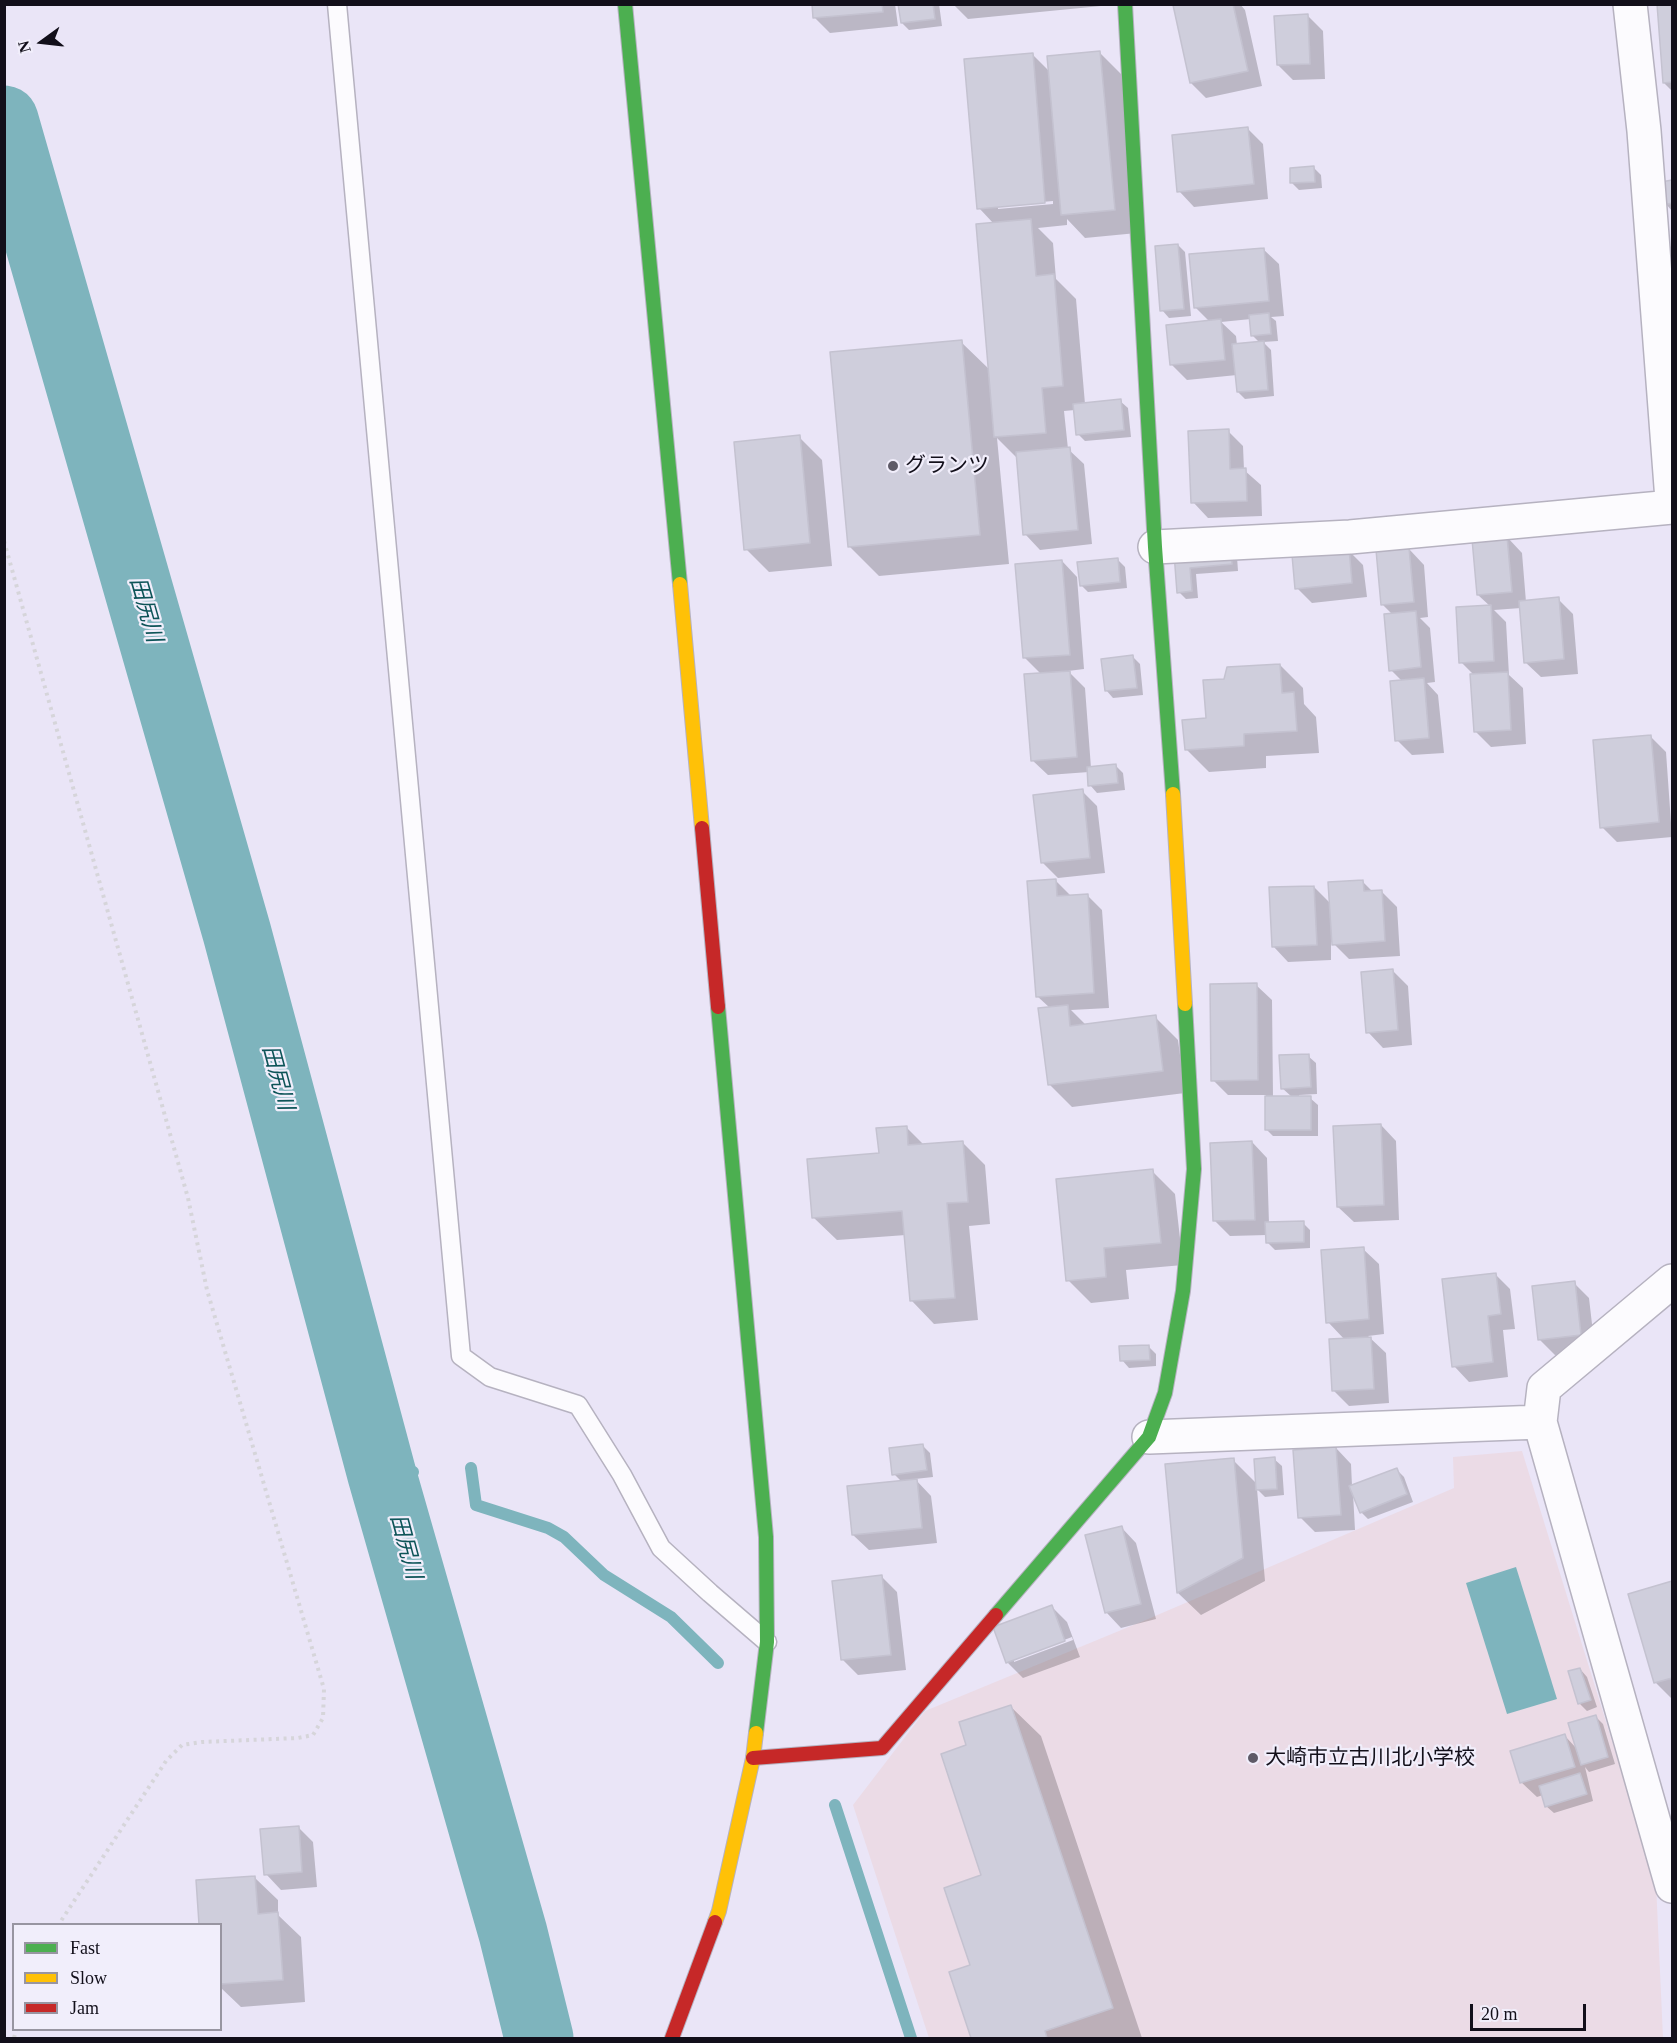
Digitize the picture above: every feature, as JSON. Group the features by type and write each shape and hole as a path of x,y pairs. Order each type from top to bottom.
{"street":[{"path":"625,4 664,403 766,1537 767,1642 753,1758 719,1911 672,2038"},
{"path":"753,1758 882,1748 1149,1437 1165,1393 1183,1291 1194,1169 1170,743 1155,547 1125,4"},
{"path":"1630,4 1644,131 1672,500"},
{"path":"1155,547 1350,537 1672,507"},
{"path":"1672,1281 1544,1388 1540,1422 1672,1886"},
{"path":"1149,1437 1540,1422"}],"lane":[{"path":"338,4 461,1356 490,1377 578,1406 621,1475 661,1548 767,1642"}],"path":[{"path":"4,542 188,1198 207,1290 324,1689 323,1718 313,1735 298,1738 182,1745 166,1761 60,1923"}],"shaded area":[{"name":"大崎市立古川北小学校","path":"1522,1451 1656,1883 1663,2038 929,2038 853,1805 925,1711 1148,1619 1454,1488 1453,1457"}],"water":[{"path":"1516,1567 1557,1699 1507,1714 1466,1583"}],"building":[{"path":"812,4 882,4 883,12 813,18"},
{"path":"898,4 933,4 935,19 901,23"},
{"path":"1233,4 1248,71 1190,83 1173,5"},
{"path":"1657,4 1672,4 1672,82 1663,83"},
{"path":"1308,14 1310,64 1277,65 1274,16"},
{"path":"1100,51 1115,210 1061,215 1047,56"},
{"path":"1033,53 1045,203 977,209 964,59"},
{"path":"1248,127 1254,184 1177,192 1172,135"},
{"path":"1314,166 1315,182 1290,183 1290,168"},
{"path":"1672,180 1672,203 1664,205 1661,182"},
{"path":"1031,219 1036,276 1054,274 1063,386 1042,388 1046,433 994,437 976,224"},
{"path":"1178,244 1184,309 1160,311 1155,246"},
{"path":"1264,248 1269,301 1194,308 1189,254"},
{"path":"1269,313 1271,334 1251,336 1249,315"},
{"path":"1221,319 1225,360 1170,365 1166,325"},
{"path":"962,340 980,535 848,547 830,352"},
{"path":"1264,341 1268,390 1237,392 1232,344"},
{"path":"1121,399 1124,430 1076,435 1073,404"},
{"path":"1229,429 1230,469 1246,468 1247,501 1191,503 1188,431"},
{"path":"800,435 810,543 744,550 734,442"},
{"path":"1070,447 1078,530 1023,535 1016,452"},
{"path":"1507,536 1512,592 1477,595 1472,539"},
{"path":"1230,548 1232,564 1190,568 1192,591 1177,593 1174,553"},
{"path":"1349,548 1352,583 1295,589 1292,555"},
{"path":"1409,548 1414,602 1381,605 1376,550"},
{"path":"1118,558 1120,582 1080,586 1077,562"},
{"path":"1062,560 1070,655 1023,658 1015,564"},
{"path":"1559,597 1564,659 1524,663 1519,601"},
{"path":"1491,605 1494,661 1459,663 1456,607"},
{"path":"1416,611 1421,667 1389,671 1384,614"},
{"path":"1133,655 1137,688 1105,691 1101,659"},
{"path":"1280,664 1282,693 1294,692 1297,731 1244,734 1244,746 1185,750 1182,720 1206,718 1203,680 1224,679 1227,667"},
{"path":"1070,671 1077,757 1031,761 1024,674"},
{"path":"1508,672 1511,730 1474,732 1470,674"},
{"path":"1424,678 1429,738 1395,741 1390,681"},
{"path":"1651,735 1659,822 1600,828 1593,740"},
{"path":"1116,764 1118,783 1088,786 1087,767"},
{"path":"1083,789 1090,858 1041,863 1033,795"},
{"path":"1056,879 1057,896 1088,894 1094,993 1036,997 1027,881"},
{"path":"1363,880 1364,891 1382,890 1385,941 1332,945 1328,882"},
{"path":"1314,886 1317,945 1272,947 1269,887"},
{"path":"1393,969 1398,1030 1366,1033 1361,972"},
{"path":"1257,983 1258,1080 1211,1081 1210,984"},
{"path":"1068,1005 1070,1026 1156,1015 1163,1071 1048,1085 1038,1008"},
{"path":"1309,1054 1311,1087 1281,1089 1279,1055"},
{"path":"1265,1096 1311,1096 1311,1130 1265,1130"},
{"path":"1381,1124 1384,1205 1337,1207 1333,1126"},
{"path":"907,1126 908,1145 963,1141 968,1202 947,1203 955,1298 910,1301 902,1211 812,1218 807,1159 879,1153 876,1128"},
{"path":"1252,1141 1255,1220 1213,1221 1210,1143"},
{"path":"1153,1169 1161,1243 1104,1248 1106,1277 1066,1281 1056,1179"},
{"path":"1304,1221 1304,1242 1266,1243 1265,1222"},
{"path":"1364,1247 1369,1319 1326,1323 1321,1250"},
{"path":"1496,1273 1501,1314 1488,1316 1493,1362 1452,1367 1442,1279"},
{"path":"1575,1281 1581,1335 1538,1340 1532,1286"},
{"path":"1371,1337 1374,1389 1332,1391 1329,1339"},
{"path":"1149,1345 1150,1360 1120,1361 1119,1346"},
{"path":"923,1444 927,1470 892,1475 889,1448"},
{"path":"1336,1447 1341,1515 1298,1518 1293,1450"},
{"path":"1275,1457 1277,1489 1256,1490 1254,1459"},
{"path":"1234,1458 1243,1558 1177,1593 1165,1464"},
{"path":"1397,1468 1407,1494 1360,1513 1349,1486"},
{"path":"917,1479 922,1528 852,1535 847,1486"},
{"path":"1122,1526 1141,1604 1105,1613 1085,1535"},
{"path":"882,1575 891,1655 841,1660 832,1581"},
{"path":"1672,1581 1672,1678 1654,1683 1628,1594"},
{"path":"1052,1605 1065,1641 1006,1663 993,1627"},
{"path":"1580,1668 1591,1700 1578,1704 1568,1671"},
{"path":"1011,1705 1113,2008 1045,2031 1047,2038 971,2038 949,1972 970,1965 944,1888 981,1875 941,1754 966,1745 959,1722"},
{"path":"1596,1715 1608,1757 1581,1765 1568,1723"},
{"path":"1565,1734 1575,1767 1520,1783 1510,1751"},
{"path":"1580,1773 1587,1794 1545,1807 1539,1786"},
{"path":"299,1826 302,1872 264,1875 260,1829"},
{"path":"255,1876 258,1914 278,1912 283,1980 222,1984 222,1923 199,1923 196,1880"}],"waterway":[{"name":"田尻川","path":"4,120 237,933 382,1475 513,1933 539,2038"},
{"path":"471,1468 476,1505 548,1528 564,1537 604,1575 671,1617 718,1663"},
{"path":"382,1475 413,1472"},
{"path":"835,1805 911,2038"}],"traffic: fast":[{"path":"625,4 680,584"},
{"path":"1125,4 1155,547 1173,794"},
{"path":"996,1615 1149,1437 1165,1393 1183,1291 1194,1169 1185,1004"},
{"path":"718,1007 766,1537 767,1642 756,1733"}],"traffic: slow":[{"path":"680,584 702,828"},
{"path":"1173,794 1185,1004"},
{"path":"715,1922 753,1758 756,1733"}],"traffic: jam":[{"path":"702,828 718,1007"},
{"path":"753,1758 882,1748 996,1615"},
{"path":"672,2038 715,1922"}],"place":[{"name":"グランツ","path":"893,466"},
{"name":"大崎市立古川北小学校","path":"1253,1758"}]}
